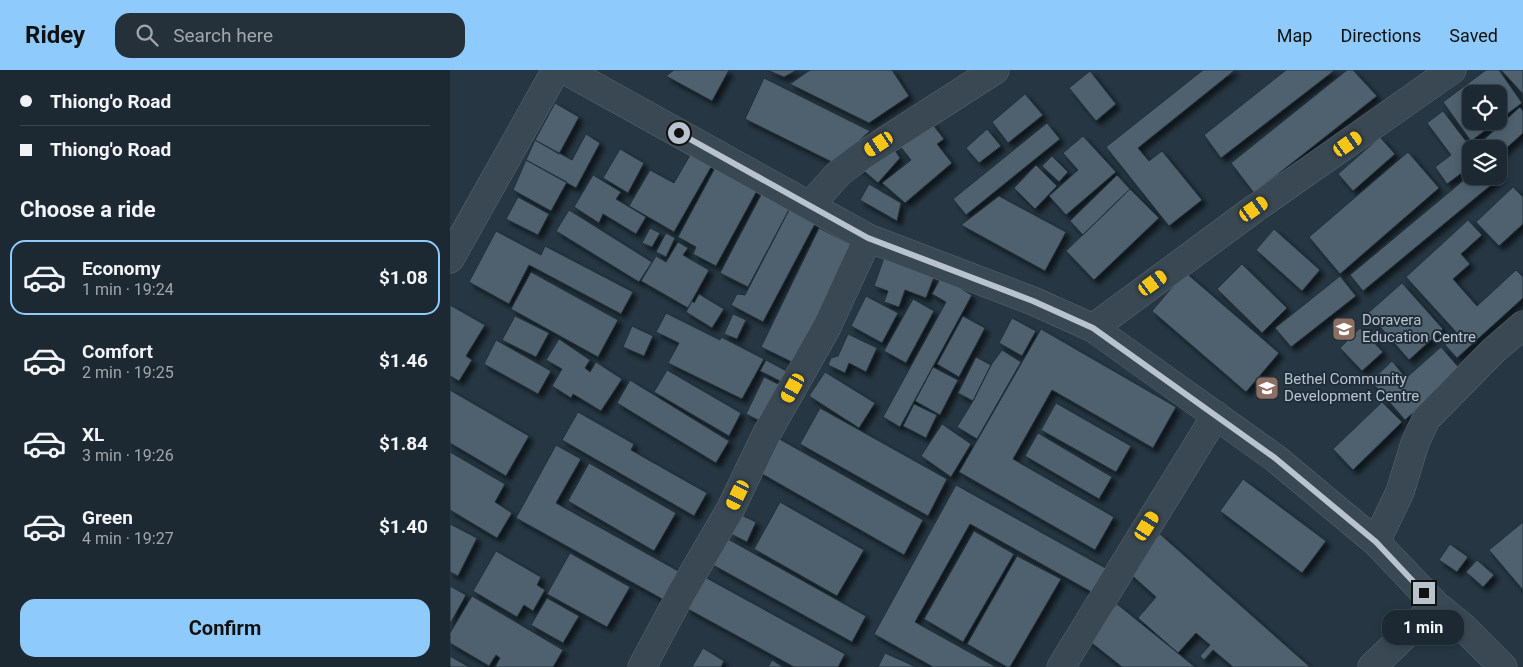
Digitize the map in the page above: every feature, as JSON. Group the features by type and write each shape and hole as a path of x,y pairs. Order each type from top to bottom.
{"street":[{"path":"450,259 556,70"},
{"path":"565,70 868,238 1033,301 1093,328 1275,458 1376,542 1436,605 1462,626 1503,667"},
{"path":"810,205 839,173 863,155 995,70"},
{"path":"1093,328 1247,215 1452,70"},
{"path":"642,667 682,592 730,510 767,434 827,327 868,238"},
{"path":"1376,542 1400,492 1415,443 1426,420 1494,350 1523,325"},
{"path":"1061,667 1216,415"},
{"path":"1372,667 1436,605"}],"building":[{"path":"674,70 729,70 712,101 666,76"},
{"path":"767,70 797,70 784,77"},
{"path":"810,70 892,70 909,96 869,123 790,84"},
{"path":"1203,70 1235,70 1138,148 1149,161 1162,151 1202,200 1169,226 1106,147"},
{"path":"1286,70 1335,70 1221,158 1204,135"},
{"path":"1347,70 1353,70 1377,96 1254,193 1231,163"},
{"path":"1486,70 1499,70 1522,103 1507,114 1507,85 1466,85"},
{"path":"1501,70 1523,70 1523,94"},
{"path":"1090,71 1116,104 1096,121 1069,88"},
{"path":"764,78 870,131 834,163 745,119"},
{"path":"1462,88 1462,128 1443,102"},
{"path":"1025,94 1043,115 1008,143 992,122"},
{"path":"555,103 579,117 559,154 535,140"},
{"path":"1520,107 1523,111 1523,133 1507,148 1507,140 1484,140 1495,130 1507,130 1507,119"},
{"path":"1443,111 1465,140 1462,140 1462,173 1447,184 1435,167 1451,155 1427,123"},
{"path":"930,121 944,139 937,144 952,163 905,203 882,183 911,160 900,146"},
{"path":"1047,123 1060,139 966,215 953,199"},
{"path":"987,129 1001,146 979,163 966,148"},
{"path":"1463,130 1486,130 1472,140 1470,140"},
{"path":"586,134 600,143 576,188 526,160 535,140 572,160"},
{"path":"1083,136 1116,172 1066,215 1049,196 1078,170 1063,153"},
{"path":"1380,137 1395,154 1353,191 1338,174"},
{"path":"890,143 900,158 878,183 857,165"},
{"path":"620,149 644,163 628,193 603,178"},
{"path":"693,150 714,162 674,232 629,206 650,170 674,183"},
{"path":"1408,152 1439,188 1340,274 1309,237"},
{"path":"1052,156 1068,172 1059,182 1042,166"},
{"path":"526,160 567,182 551,211 513,190"},
{"path":"1036,165 1057,186 1035,209 1014,188"},
{"path":"716,166 758,189 716,266 693,254 696,247 678,237"},
{"path":"593,175 621,192 616,199 646,217 636,234 603,214 599,223 574,207"},
{"path":"1117,175 1130,189 1083,235 1070,221"},
{"path":"1462,182 1462,185 1491,185 1363,291 1350,275"},
{"path":"869,184 901,203 897,221 860,200"},
{"path":"1513,187 1523,197 1523,224 1499,246 1476,222"},
{"path":"1130,189 1159,218 1094,280 1066,251"},
{"path":"762,193 790,208 748,287 720,273"},
{"path":"999,196 1066,232 1045,271 961,225"},
{"path":"518,197 549,214 538,235 506,219"},
{"path":"790,208 816,222 763,322 731,305 737,294 745,295"},
{"path":"569,210 652,262 639,282 556,231"},
{"path":"1468,220 1482,235 1461,254 1470,264 1453,279 1477,306 1516,270 1523,277 1523,298 1457,358 1445,345 1457,333 1406,277"},
{"path":"650,228 660,233 652,247 642,243"},
{"path":"819,228 856,247 798,365 761,347"},
{"path":"1274,229 1320,270 1302,291 1256,250"},
{"path":"496,231 541,255 545,246 633,292 621,314 529,265 509,304 469,282"},
{"path":"666,233 675,238 666,257 656,252"},
{"path":"678,242 688,248 683,255 709,270 688,308 641,281 656,256 666,262"},
{"path":"884,258 934,277 926,298 905,290 899,307 884,302 888,291 874,286"},
{"path":"1242,264 1287,308 1262,333 1217,289"},
{"path":"531,272 618,320 598,357 511,309"},
{"path":"1185,272 1279,353 1246,392 1152,311"},
{"path":"1340,276 1356,296 1291,347 1275,328"},
{"path":"941,277 972,295 900,427 883,417 946,302 932,294"},
{"path":"1402,283 1443,329 1409,360 1368,313"},
{"path":"699,294 724,309 712,328 686,312 692,301 694,303"},
{"path":"866,296 898,313 882,343 851,326"},
{"path":"913,299 934,311 906,363 884,351"},
{"path":"450,305 485,325 466,356 472,360 459,381 450,376"},
{"path":"666,313 720,340 721,337 764,359 742,399 668,363 679,343 656,332"},
{"path":"733,314 746,320 737,339 724,334"},
{"path":"515,316 549,333 536,357 502,340"},
{"path":"963,316 985,328 959,377 937,364"},
{"path":"1012,318 1036,331 1022,356 999,343"},
{"path":"632,326 653,336 644,356 623,347"},
{"path":"1360,328 1383,352 1362,371 1340,348"},
{"path":"1041,329 1176,407 1153,448 1052,390 1013,459 1114,517 1095,550 959,472"},
{"path":"848,334 877,348 866,372 849,363 845,373 828,365 831,358 838,356"},
{"path":"559,339 590,360 585,368 590,372 596,362 622,379 601,411 573,394 571,398 552,386 562,369 546,360"},
{"path":"496,340 551,371 538,394 484,364"},
{"path":"1441,347 1461,370 1405,420 1371,381 1392,361 1406,378"},
{"path":"1002,350 1021,362 977,439 957,427 973,401 991,365"},
{"path":"976,357 991,365 973,401 958,393"},
{"path":"766,360 792,374 786,384 760,371"},
{"path":"933,367 958,380 940,415 915,401"},
{"path":"667,370 741,413 729,436 654,392"},
{"path":"825,372 875,403 859,428 809,396"},
{"path":"764,377 786,388 768,425 746,414"},
{"path":"630,380 729,441 716,463 617,403"},
{"path":"450,390 529,436 506,476 450,443"},
{"path":"1382,402 1402,422 1353,470 1333,449"},
{"path":"1056,403 1131,446 1116,472 1041,430"},
{"path":"914,404 937,415 926,438 903,426"},
{"path":"820,408 947,479 928,516 800,444"},
{"path":"578,412 634,444 631,450 707,493 694,516 562,440"},
{"path":"942,424 971,444 951,477 921,456"},
{"path":"1038,433 1112,477 1099,499 1025,456"},
{"path":"776,437 923,520 904,555 757,471"},
{"path":"556,445 581,459 556,503 680,572 664,600 516,518"},
{"path":"450,452 505,484 495,502 512,513 497,538 450,510"},
{"path":"589,463 676,513 654,551 568,501"},
{"path":"1243,479 1326,541 1302,573 1220,511"},
{"path":"956,485 1109,570 1095,594 970,524 915,622 996,667 933,667 874,634"},
{"path":"780,502 864,550 837,596 754,549"},
{"path":"739,514 756,522 747,542 731,534"},
{"path":"1523,522 1523,590 1489,550"},
{"path":"450,524 477,538 458,576 450,572"},
{"path":"974,531 1014,554 963,642 924,619"},
{"path":"1160,534 1310,667 1233,667 1213,650 1204,660 1200,656 1210,645 1196,633 1178,653 1138,618 1156,597 1127,571"},
{"path":"728,539 866,616 852,642 713,565"},
{"path":"1450,544 1468,557 1457,572 1439,560"},
{"path":"496,551 541,577 537,585 545,590 533,611 524,605 517,617 473,591"},
{"path":"570,553 630,587 607,627 547,594"},
{"path":"1017,556 1061,579 1010,667 1007,667 967,644"},
{"path":"1477,560 1494,575 1483,587 1466,572"},
{"path":"703,576 845,654 838,667 794,667 686,608"},
{"path":"450,586 466,595 450,624"},
{"path":"472,596 563,650 553,667 495,667 500,658 496,655 489,666 450,643 450,633"},
{"path":"547,598 579,616 563,643 531,625"},
{"path":"1117,604 1195,667 1122,667 1088,640"},
{"path":"703,648 724,661 721,667 692,667"},
{"path":"885,653 916,667 878,667"},
{"path":"450,656 469,667 450,667"},
{"path":"772,660 783,667 768,667"}],"place":[{"name":"Doravera Education Centre","path":"1344,329"},
{"name":"Bethel Community Development Centre","path":"1267,388"}],"route":[{"path":"679,133 868,238 1033,301 1093,328 1275,458 1376,542 1424,593"}]}
